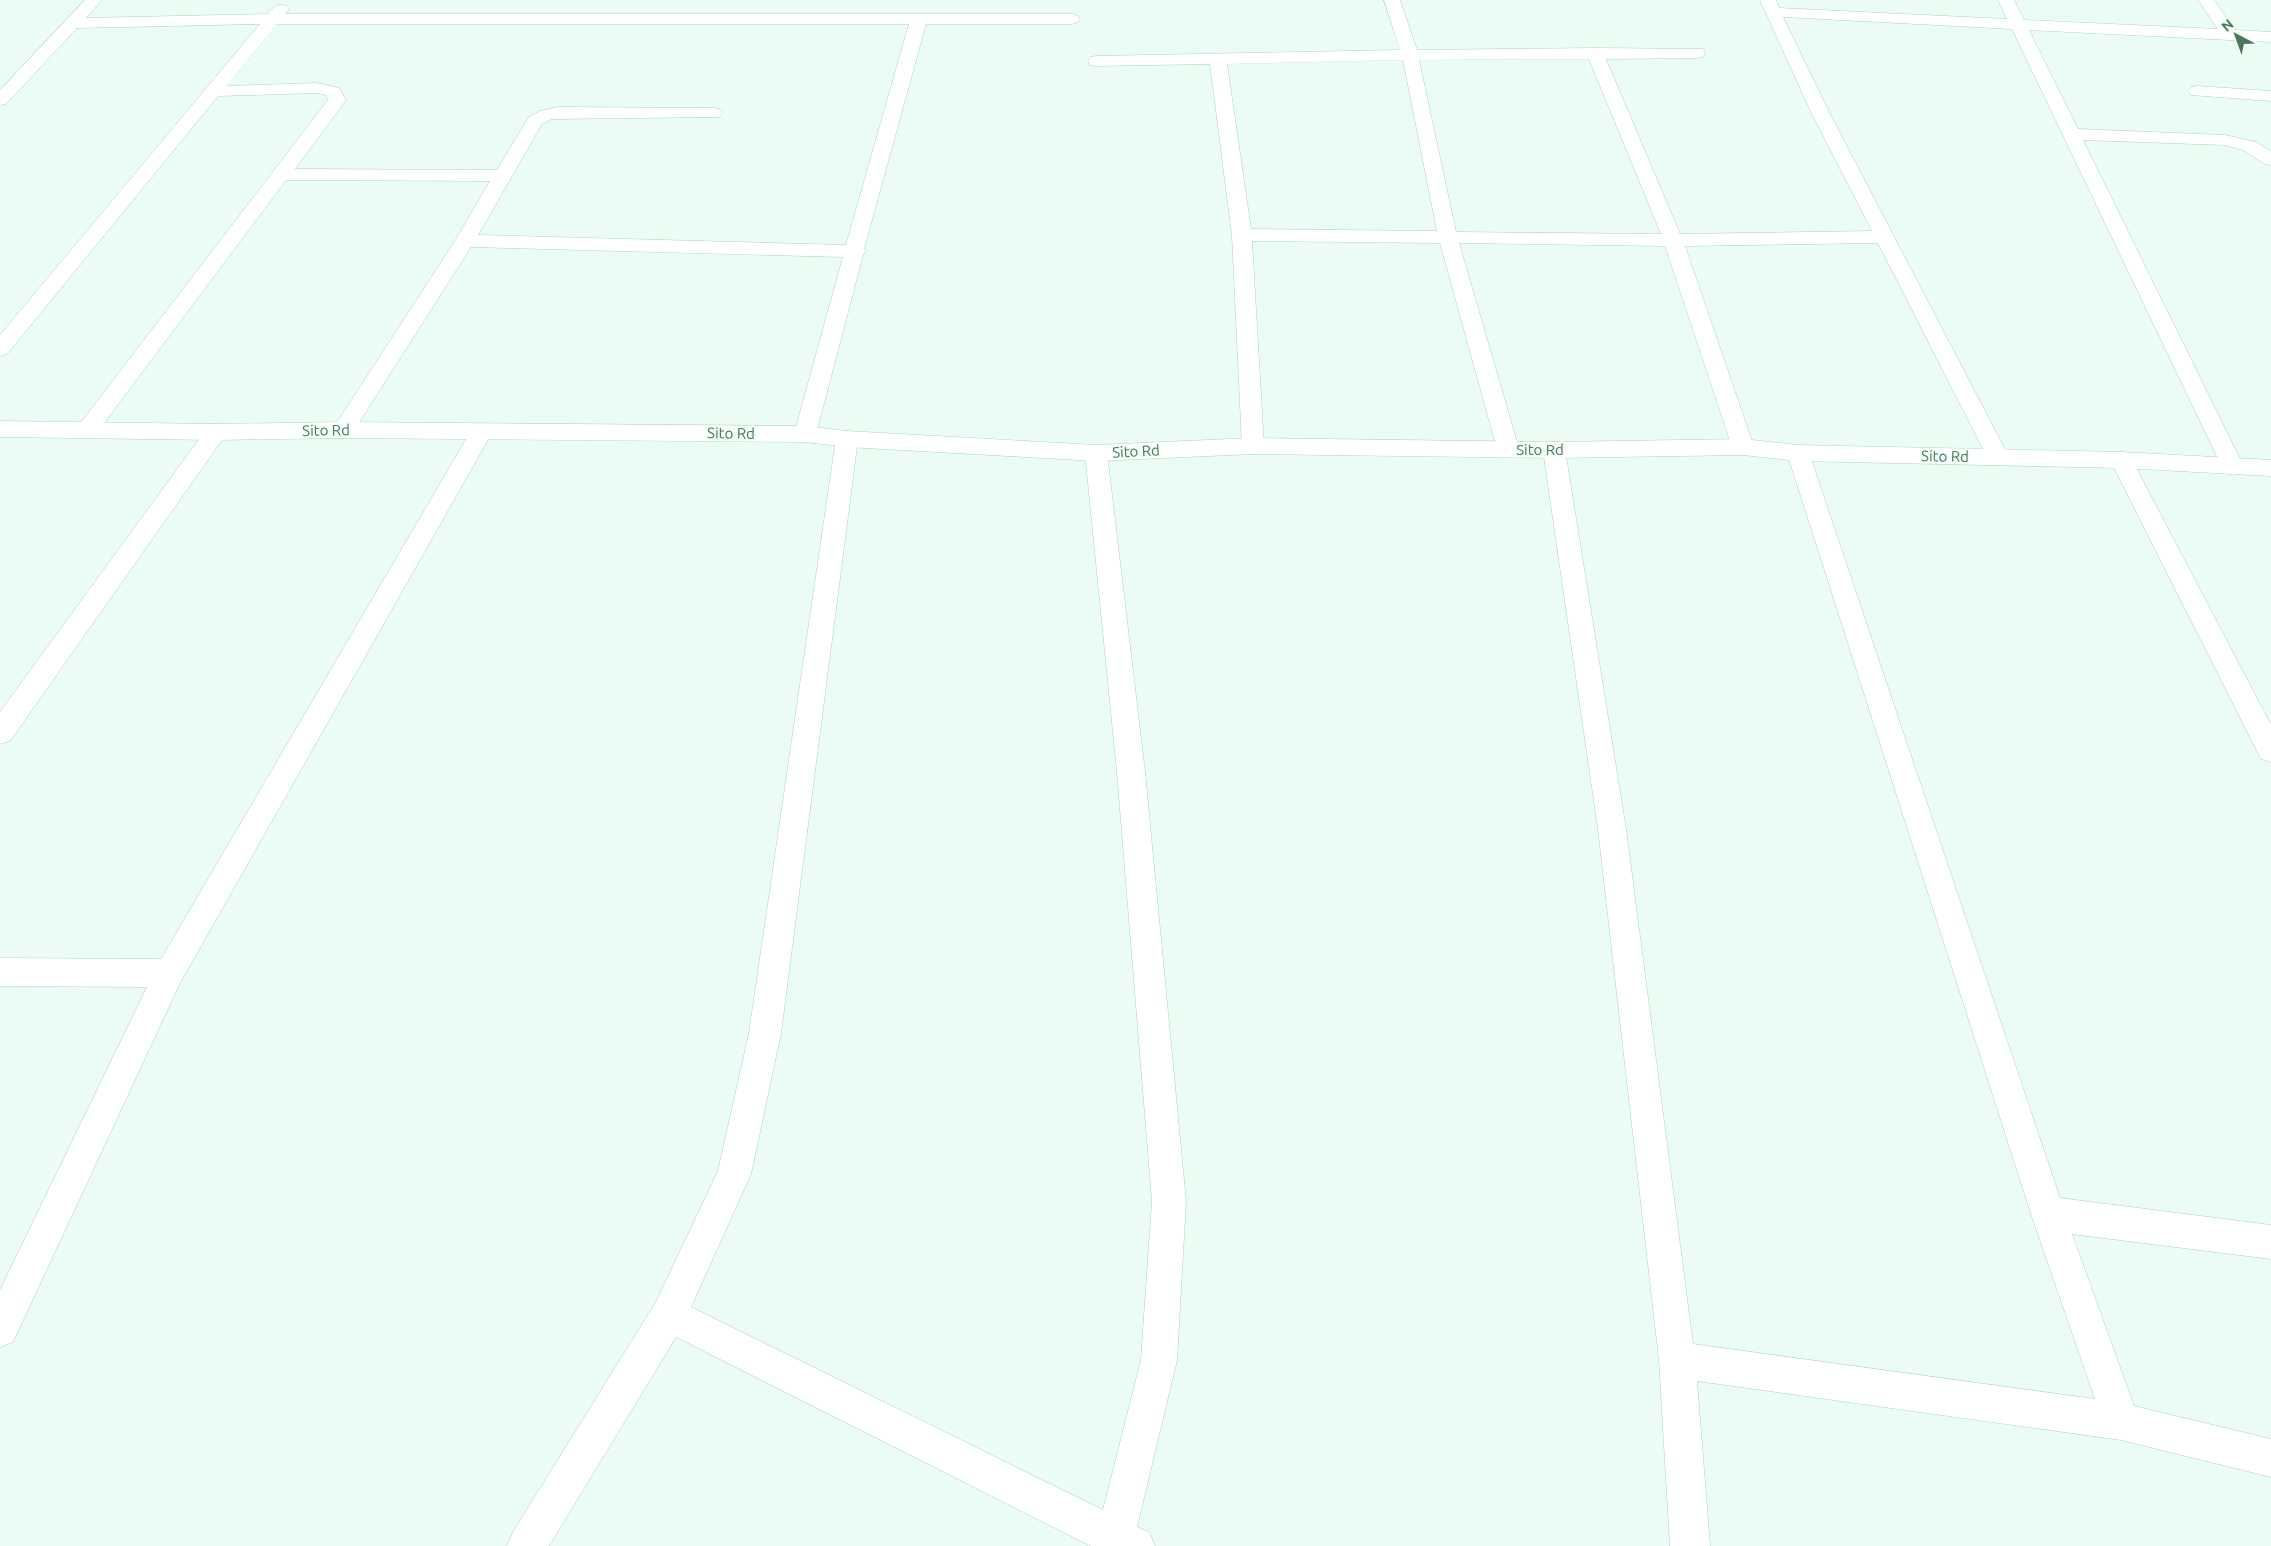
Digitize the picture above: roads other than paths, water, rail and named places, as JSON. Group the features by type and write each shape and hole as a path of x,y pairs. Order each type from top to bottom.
{"street":[{"path":"0,100 94,0"},
{"path":"0,349 216,91 275,19 287,0"},
{"path":"1392,0 1410,55 1448,238 1508,449"},
{"path":"2006,0 2073,134 2233,467"},
{"path":"2206,0 2230,34"},
{"path":"1998,457 1820,112 1770,6 2020,25 2271,37"},
{"path":"73,23 275,19 1072,19"},
{"path":"805,434 856,251 892,108 919,19"},
{"path":"1595,53 1673,240 1743,447"},
{"path":"1096,62 1410,55 1697,53"},
{"path":"1218,59 1242,235 1252,446"},
{"path":"87,430 330,112 337,100 333,92 317,88 216,91"},
{"path":"2197,91 2271,96"},
{"path":"342,430 465,241 536,121 546,115 571,111 713,113"},
{"path":"2073,134 2225,140 2245,143 2262,152 2271,160"},
{"path":"283,174 503,176"},
{"path":"1242,235 1673,240 1885,237"},
{"path":"465,241 856,251"},
{"name":"Sito Rd","path":"0,429 216,432 342,430 805,434 847,439 1096,452 1252,446 1554,450 1743,447 1798,453 2121,460 2271,468"},
{"path":"0,1329 169,973 482,431"},
{"path":"0,733 216,432"},
{"path":"527,1546 669,1315 734,1174 765,1033 847,439"},
{"path":"1554,450 1612,829 1677,1360 1690,1546"},
{"path":"669,1315 1121,1542 1159,1360 1168,1201 1131,772 1096,452"},
{"path":"1798,453 2048,1214 2121,1421"},
{"path":"2121,460 2271,751"},
{"path":"0,972 169,973"},
{"path":"2048,1214 2271,1242"},
{"path":"1677,1360 2121,1421 2271,1458"}]}
